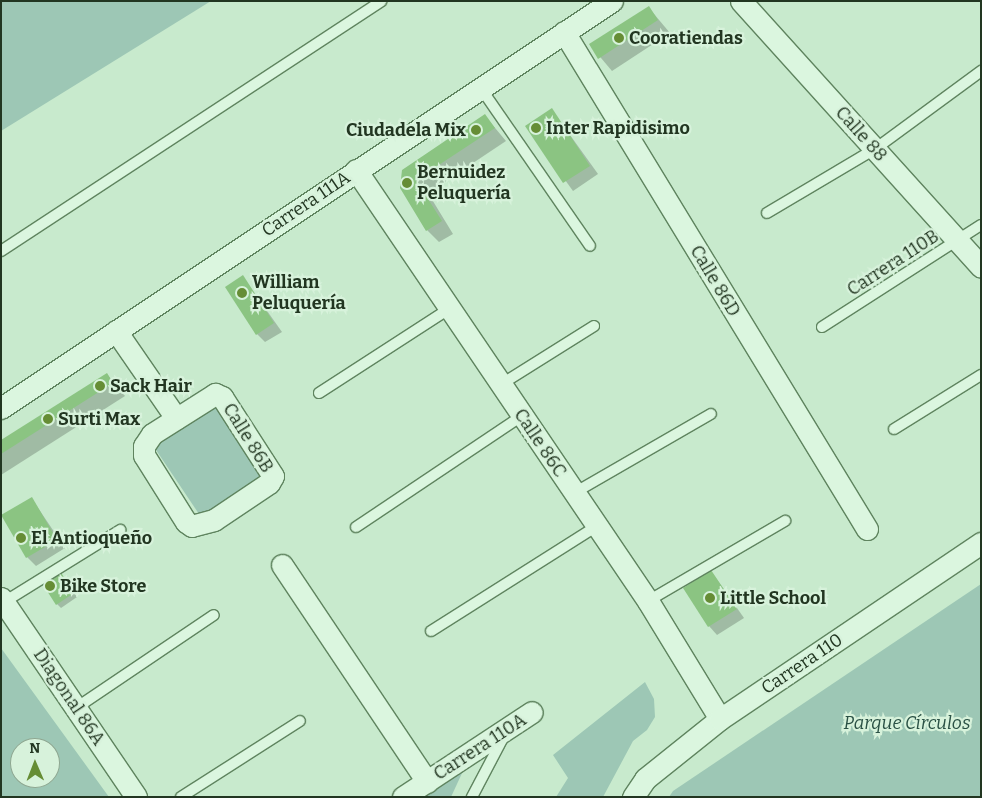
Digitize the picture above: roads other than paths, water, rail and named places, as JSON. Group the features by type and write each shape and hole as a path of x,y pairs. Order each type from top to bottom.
{"street":[{"name":"Carrera 111A","path":"1,408 612,1"},
{"name":"Calle 88","path":"741,1 981,267"},
{"name":"Calle 86D","path":"564,32 867,529"},
{"name":"Calle 86C","path":"356,170 648,601 720,719"},
{"path":"116,331 176,418"},
{"name":"Calle 86B","path":"215,394 222,397 272,471 272,479 214,520 192,526 186,522 144,455 147,439 176,418 215,394"},
{"name":"Carrera 110","path":"633,797 645,779 720,719 981,543"},
{"path":"282,565 427,782"},
{"name":"Diagonal 86A","path":"3,600 136,797"},
{"name":"Carrera 110A","path":"403,797 506,731 532,712"}],"lane":[{"path":"1,251 381,1"},
{"path":"767,213 875,148 981,71"},
{"path":"480,88 590,246"},
{"name":"Carrera 110B","path":"822,327 981,226"},
{"path":"319,393 449,309"},
{"path":"500,385 594,326"},
{"path":"894,429 981,375"},
{"path":"574,493 711,414"},
{"path":"356,527 522,416"},
{"path":"648,601 785,521"},
{"path":"431,631 596,526"},
{"path":"3,600 120,530"},
{"path":"76,708 214,615"},
{"path":"181,797 300,721"},
{"path":"472,797 506,731"}],"place":[{"name":"Cooratiendas","path":"619,38"},
{"name":"Inter Rapidisimo","path":"536,128"},
{"name":"Ciudadela Mix","path":"476,130"},
{"name":"Bernuidez Peluquería","path":"407,183"},
{"name":"William Peluquería","path":"242,293"},
{"name":"Sack Hair","path":"100,386"},
{"name":"Surti Max","path":"48,419"},
{"name":"El Antioqueño","path":"21,538"},
{"name":"Bike Store","path":"50,586"},
{"name":"Little School","path":"710,598"}],"park label":[{"name":"Parque Círculos","path":"907,723"}]}
